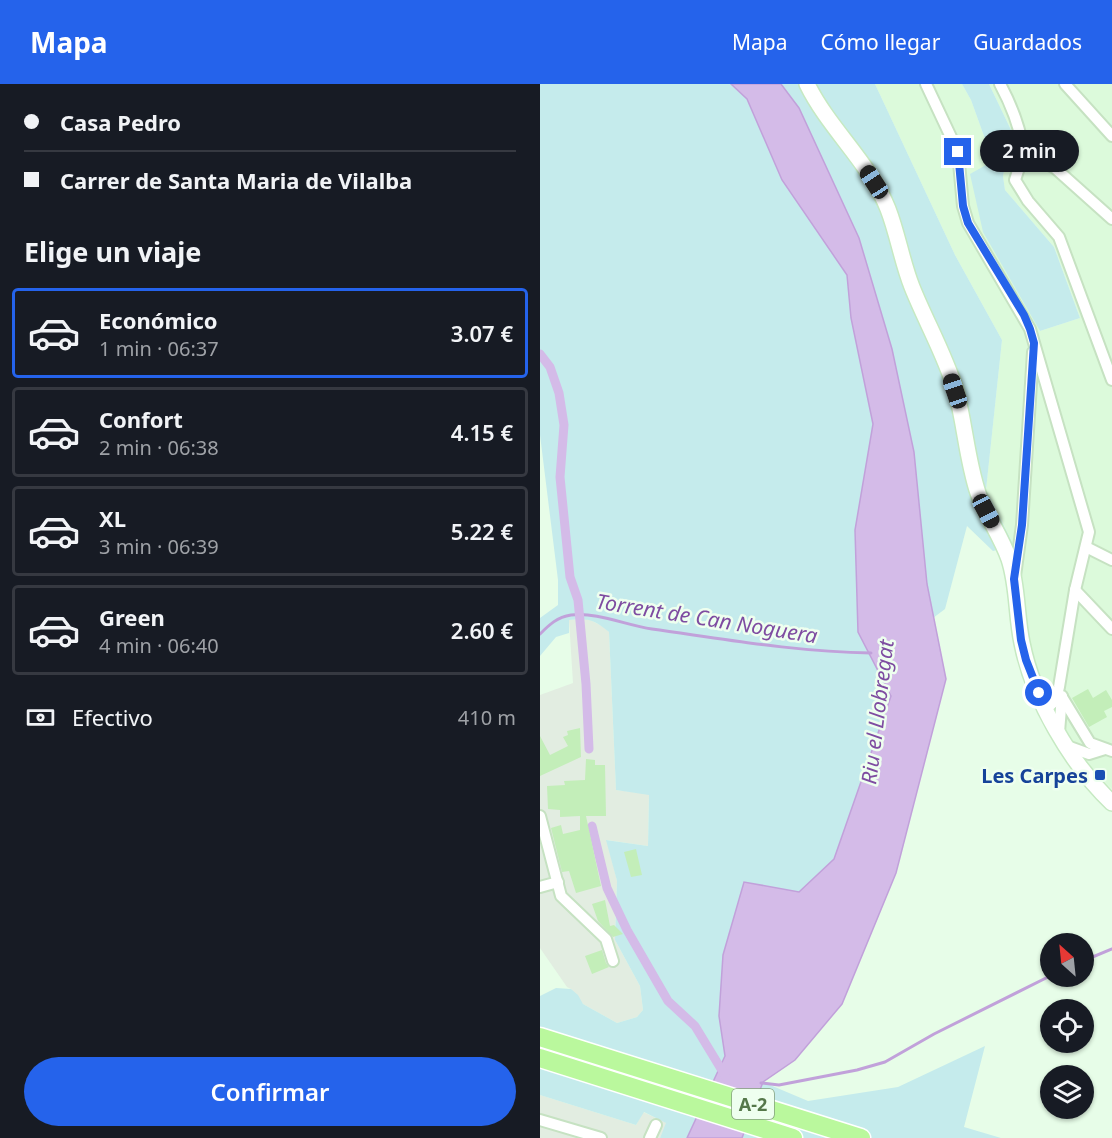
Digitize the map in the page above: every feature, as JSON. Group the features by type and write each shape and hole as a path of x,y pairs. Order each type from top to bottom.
{"highway":[{"name":"A-2","path":"540,1037 861,1138"},
{"name":"A-2","path":"540,1058 793,1138"}],"street":[{"path":"807,84 819,106 874,182 888,210 911,285 943,357 955,391 979,495 1003,543 1014,579 1021,640 1026,660 1046,709 1067,746 1090,780 1112,803"},
{"path":"926,84 958,152 963,206 968,223 1024,315 1030,329 1089,532 1075,590 1061,692 1059,732"},
{"path":"1000,84 1012,107 1022,136 1024,152 1015,180 1028,201 1059,237 1112,380"},
{"path":"1065,84 1112,136"},
{"path":"1024,152 1055,168 1112,219"},
{"path":"1014,579 1022,525 1034,343"},
{"path":"1086,547 1112,560"},
{"path":"1075,590 1112,630"},
{"path":"1046,709 1053,705 1061,692"},
{"path":"1061,692 1090,743 1108,750"},
{"path":"1067,746 1089,754 1108,750"},
{"path":"1090,780 1091,762 1094,756 1108,750"},
{"path":"540,816 545,856 558,882 561,896 606,939 613,961"},
{"path":"540,888 558,882"},
{"path":"540,1120 601,1138"},
{"path":"650,1138 656,1125"}],"shaded area":[{"path":"540,84 731,84 747,99 782,180 847,275 851,318 873,424 855,530 858,632 891,696 834,859 799,892 745,882 719,1016 725,1056 687,1138 660,1138 666,1123 644,1112 636,1125 540,1095 540,996 556,988 571,989 583,1004 617,1023 637,1017 643,1010 640,986 615,940 617,881 606,840 648,846 649,795 616,790 609,632 590,620 569,620 569,633 556,637 540,656 540,618 558,605 558,580 540,435"},
{"path":"731,84 781,84 799,108 859,238 892,349 914,452 927,584 946,679 896,873 842,1004 795,1060 763,1082 742,1138 687,1138 725,1056 719,1016 723,955 744,882 799,892 834,859 891,696 858,632 855,530 873,424 851,318 847,275 782,180 747,99"},
{"path":"781,84 875,84 955,255 1002,340 986,490 1014,546 993,551 967,526 945,609 933,618 927,584 914,452 892,349 859,238 799,108"},
{"path":"875,84 962,84 971,100 993,161 1040,331 1080,318 1054,247 1005,190 1003,176 1012,132 989,84 1112,84 1112,789 1097,775 1073,744 1045,695 1026,641 1014,546 986,490 1002,340 955,255"},
{"path":"962,84 989,84 1012,132 1003,176 1005,190 1054,247 1080,318 1040,331 983,232 970,174 993,161 971,100"},
{"path":"586,618 609,632 616,790 649,794 648,846 607,840 617,881 615,940 640,986 643,1010 637,1017 617,1023 583,1004 567,987 540,948 540,695 573,683 569,620"},
{"path":"985,1046 964,1127 1001,1138 742,1138 763,1082 808,1101 898,1087"},
{"path":"540,1095 636,1125 643,1112 667,1123 660,1138 540,1138"}],"building":[{"path":"1088,689 1093,698 1106,690 1112,700 1112,707 1104,711 1107,717 1089,727 1072,698"},
{"path":"580,728 581,757 540,776 540,736 550,755 568,746 563,737 568,735 567,731"},
{"path":"586,759 595,760 595,765 605,765 606,816 586,816 601,886 576,893 569,871 562,872 551,828 561,825 563,834 580,830 580,816 560,817 560,810 548,809 547,786 565,785 564,781 585,780"},
{"path":"636,849 642,875 631,877 624,852"},
{"path":"605,900 610,926 614,925 623,934 613,937 598,921 592,904"},
{"path":"602,950 609,967 592,974 585,956"}],"waterway":[{"path":"540,354 550,367 559,393 564,425 560,477 570,577 578,600 589,749"},
{"name":"Torrent de Can Noguera","path":"540,634 562,618 571,615 591,615 652,629 761,644 871,653"},
{"path":"592,826 607,888 627,930 668,1001 695,1026 726,1077"},
{"path":"1094,956 1112,949"},
{"path":"761,1083 779,1085 857,1070 885,1062 934,1034 1040,981"}],"place":[{"name":"Les Carpes","path":"1100,775"}],"route":[{"path":"958,152 963,206 968,223 1024,315 1034,343 1022,525 1014,579 1021,640 1032,678 1039,693"}],"water label":[{"name":"Riu el Llobregat","path":"877,712"}]}
